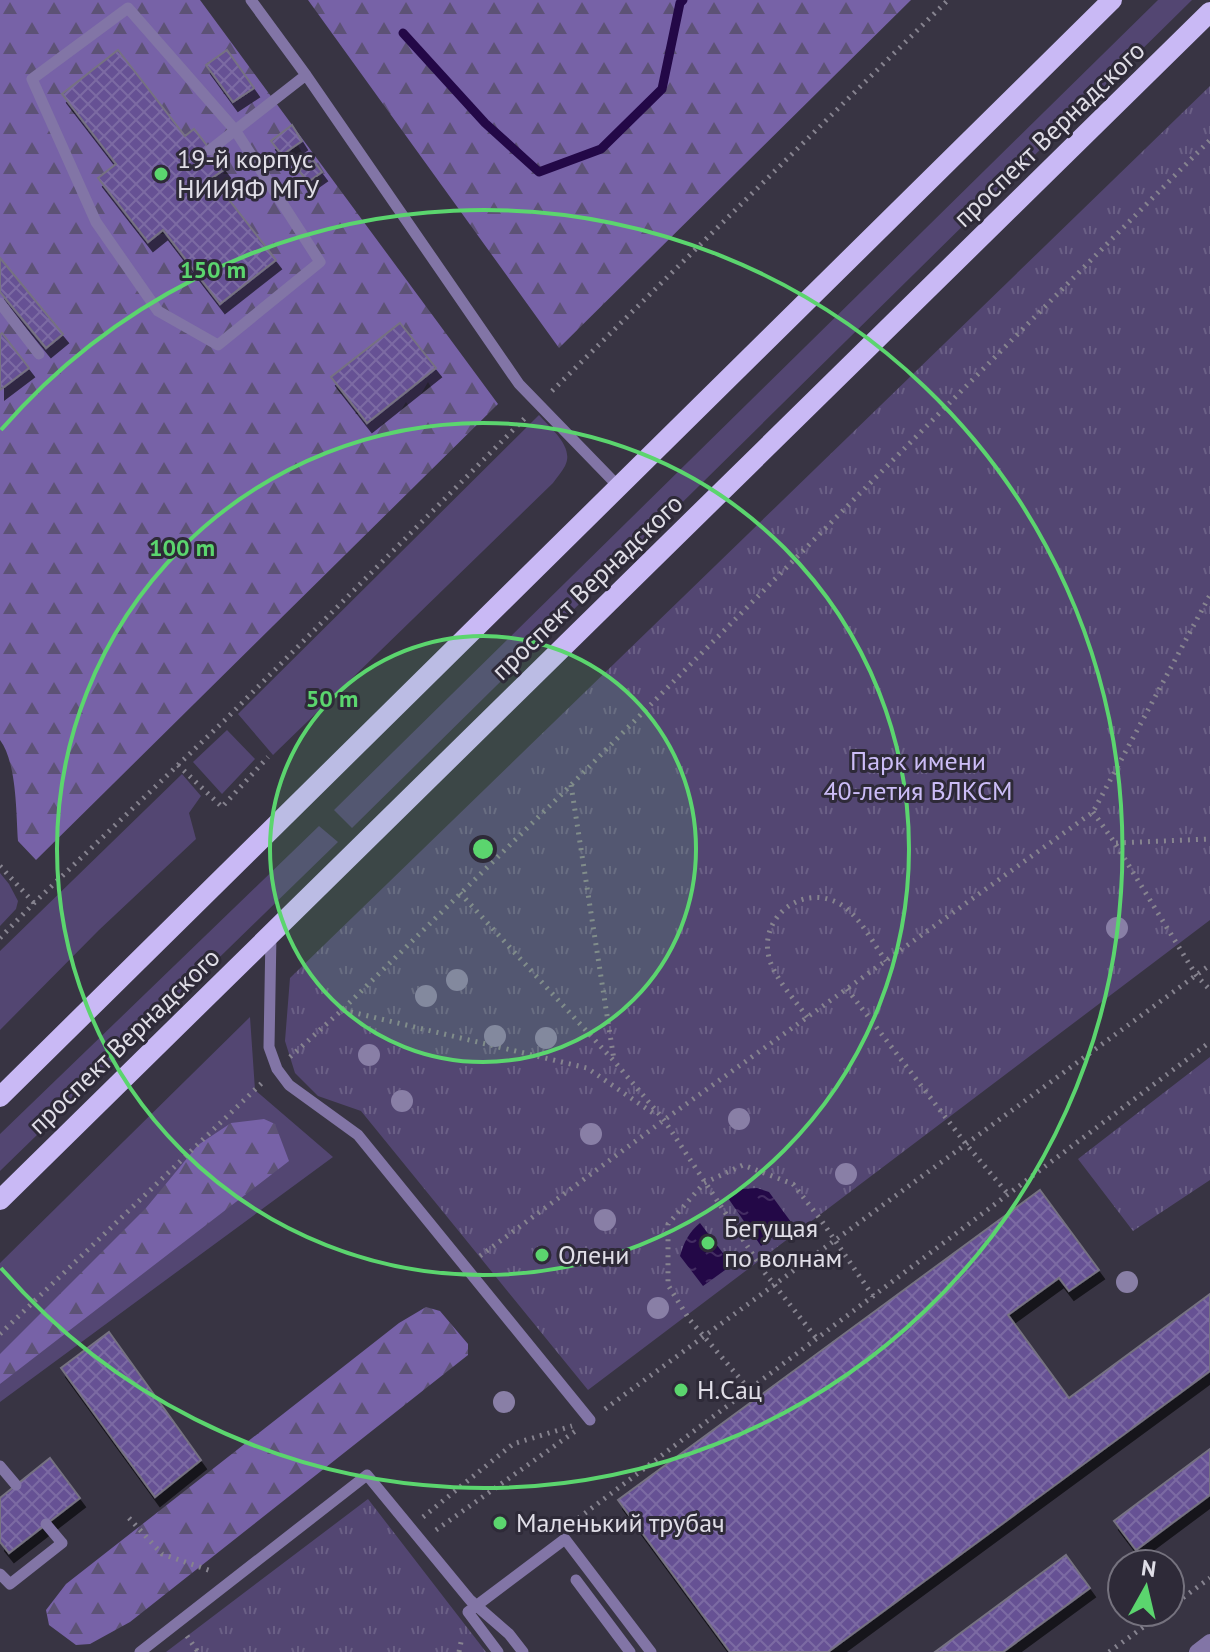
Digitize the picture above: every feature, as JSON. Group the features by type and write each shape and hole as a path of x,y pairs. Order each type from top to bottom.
{"main road":[{"name":"проспект Вернадского","path":"0,1097 1112,0"},
{"name":"проспект Вернадского","path":"0,1200 1210,12"}],"street":[{"path":"1197,1652 1210,1642"}],"lane":[{"path":"251,0 519,384 619,487"},
{"path":"128,8 235,130 320,262 218,345 158,311 96,222 32,79 128,8"},
{"path":"210,150 306,75"},
{"path":"2,311 39,354"},
{"path":"271,934 269,1047 277,1069 289,1085 358,1135 590,1420"},
{"path":"0,1466 16,1485"},
{"path":"140,1652 367,1475 470,1600 509,1634 523,1652"},
{"path":"0,1574 10,1584 62,1543 46,1524"},
{"path":"498,1652 468,1612 565,1539 651,1652"},
{"path":"576,1580 630,1652"}],"path":[{"path":"0,938 948,0"},
{"path":"0,1334 342,1010 571,785 1210,140"},
{"path":"466,1267 664,1120 1093,812 1210,595"},
{"path":"178,765 222,807 268,757"},
{"path":"571,785 614,1061"},
{"path":"1093,812 1196,975 1210,990"},
{"path":"1115,843 1210,839"},
{"path":"0,866 34,903"},
{"path":"460,893 664,1120 775,1285 817,1339"},
{"path":"807,1017 770,963 767,949 773,923 792,903 818,897 844,906 886,961"},
{"path":"421,1541 1210,965"},
{"path":"847,989 1008,1194"},
{"path":"342,1010 587,1068 664,1120"},
{"path":"574,1522 1210,1042"},
{"path":"749,1389 689,1319 668,1285 668,1224 704,1183 743,1165 793,1184 873,1296"},
{"path":"410,1527 513,1444 590,1420"},
{"path":"129,1518 162,1554 234,1579"},
{"path":"1186,1595 1210,1578"},
{"path":"1109,1652 1142,1628"}],"green space":[{"path":"0,0 200,0 498,404 36,860 18,841 13,775 0,740"},
{"path":"308,0 911,0 559,348"},
{"path":"1158,0 1192,0 352,828 334,810"},
{"name":"Парк имени 40-летия ВЛКСМ","path":"1210,86 1210,920 588,1390 361,1111 318,1096 295,1073 285,1041 290,978"},
{"path":"539,415 560,438 567,452 565,466 553,483 273,755 238,714"},
{"path":"227,730 255,759 222,794 193,762"},
{"path":"182,774 201,796 189,813 196,839 99,930 0,1030 0,951"},
{"path":"319,826 338,842 0,1171 0,1134"},
{"path":"0,873 18,901 16,909 0,926"},
{"path":"250,1017 255,1090 333,1157 0,1402 0,1263"},
{"path":"1210,1057 1210,1180 1133,1231 1078,1159"},
{"path":"264,1119 275,1124 289,1161 0,1384 0,1354 146,1208 198,1145 231,1123"},
{"path":"426,1307 440,1311 468,1344 468,1355 130,1622 90,1644 76,1645 49,1625 46,1610 66,1584 399,1323"},
{"path":"368,1499 486,1652 166,1652"}],"water":[{"path":"757,1188 769,1192 791,1222 761,1246 728,1198 741,1189"},
{"path":"700,1223 732,1265 703,1286 680,1256 687,1238"}],"building":[{"name":"19-й корпус НИИЯФ МГУ","path":"118,50 185,136 194,129 225,169 212,178 276,260 220,304 163,230 148,242 98,178 116,164 62,94"},
{"path":"227,50 254,88 233,102 206,65"},
{"path":"292,125 302,141 282,155 271,141"},
{"path":"313,160 322,172 308,182 299,171"},
{"path":"0,258 63,334 46,348 0,292"},
{"path":"400,323 436,368 367,423 331,377"},
{"path":"2,333 29,368 0,390 0,335"},
{"path":"1040,1190 1099,1270 1069,1291 1059,1278 1008,1315 1069,1398 1210,1294 1210,1371 828,1652 730,1652 618,1500"},
{"path":"109,1332 201,1460 155,1497 61,1368"},
{"path":"1210,1449 1210,1495 1139,1548 1134,1548 1114,1521"},
{"path":"50,1458 80,1498 9,1553 0,1542 0,1498"},
{"path":"1066,1555 1090,1588 1003,1652 935,1652"}],"waterway":[{"path":"403,33 485,123 539,172 601,149 662,89 683,0"}],"place":[{"name":"19-й корпус НИИЯФ МГУ","path":"161,174"},
{"name":"Бегущая по волнам","path":"708,1243"},
{"name":"Олени","path":"542,1255"},
{"name":"Н.Сац","path":"681,1390"},
{"name":"Маленький трубач","path":"500,1523"}]}
